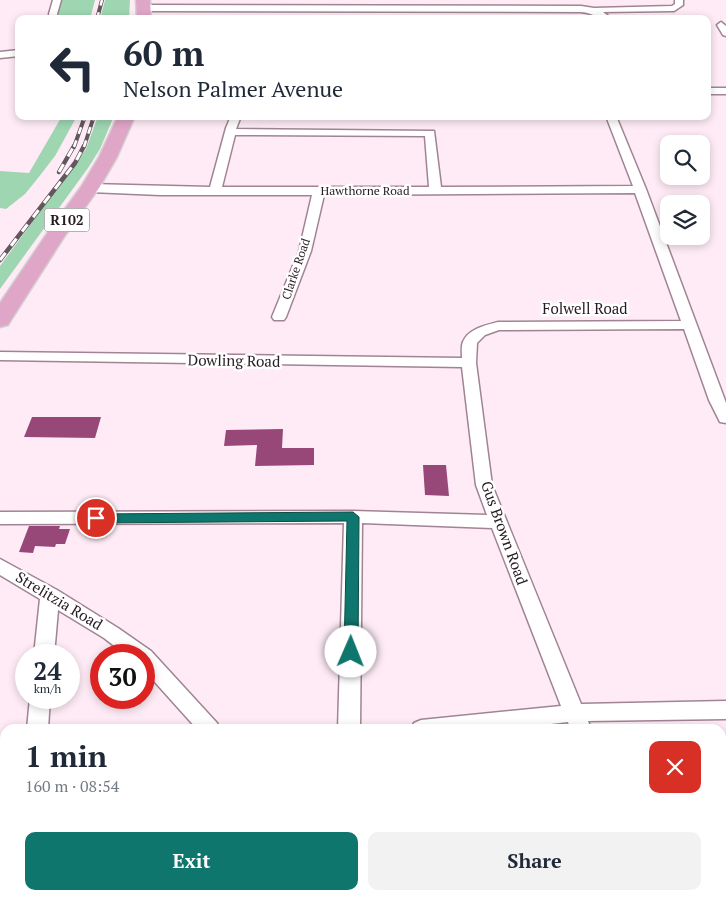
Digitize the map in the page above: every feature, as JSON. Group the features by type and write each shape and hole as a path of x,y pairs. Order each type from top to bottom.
{"main road":[{"name":"R102","path":"0,320 55,236 90,188 108,157 125,120"}],"street":[{"path":"53,15 57,0"},
{"path":"294,0 303,4 389,3 402,0"},
{"path":"594,12 615,4 629,10 674,8 680,5 678,0"},
{"path":"143,9 217,3 357,7 428,5 452,8 579,4 600,15"},
{"path":"357,7 358,15"},
{"path":"452,8 460,15"},
{"path":"0,55 15,53"},
{"path":"711,91 726,92"},
{"path":"215,190 234,120"},
{"path":"613,120 640,189 717,400 726,418"},
{"path":"230,132 430,133 434,191"},
{"name":"Hawthorne Road","path":"90,188 319,191 640,189"},
{"name":"Clarke Road","path":"279,317 305,251 319,191"},
{"name":"Folwell Road","path":"480,332 489,328 512,325 690,325"},
{"name":"Gus Brown Road","path":"480,332 470,342 469,363 484,485 578,721"},
{"name":"Dowling Road","path":"0,356 469,363"},
{"path":"0,518 353,517 498,522"},
{"path":"350,724 353,517"},
{"name":"Strelitzia Road","path":"0,566 50,595 126,644"},
{"path":"45,644 50,595"},
{"name":"Strelitzia Road","path":"155,669 205,724"},
{"path":"37,724 39,709"},
{"path":"519,724 726,710"}],"green space":[{"path":"60,0 95,0 91,15 56,15"},
{"path":"105,0 130,0 129,15 101,15"},
{"path":"60,120 75,120 55,156 25,194 6,209 0,208 0,171 29,173"},
{"path":"97,120 112,120 100,149 88,168 0,289 0,266 86,149"}],"building":[{"path":"32,417 101,417 95,438 24,437"},
{"path":"283,429 282,448 314,448 314,465 255,466 257,445 224,446 226,430"},
{"path":"423,465 446,465 449,496 425,495"},
{"path":"29,526 60,526 59,529 70,529 65,544 56,544 55,547 35,546 33,553 19,552"}],"railway":[{"path":"98,15 102,0"},
{"path":"74,147 84,120"},
{"path":"84,147 93,120"},
{"path":"59,172 74,146"},
{"path":"0,260 75,163 84,146"}],"route":[{"path":"96,518 353,517 351,652"}]}
